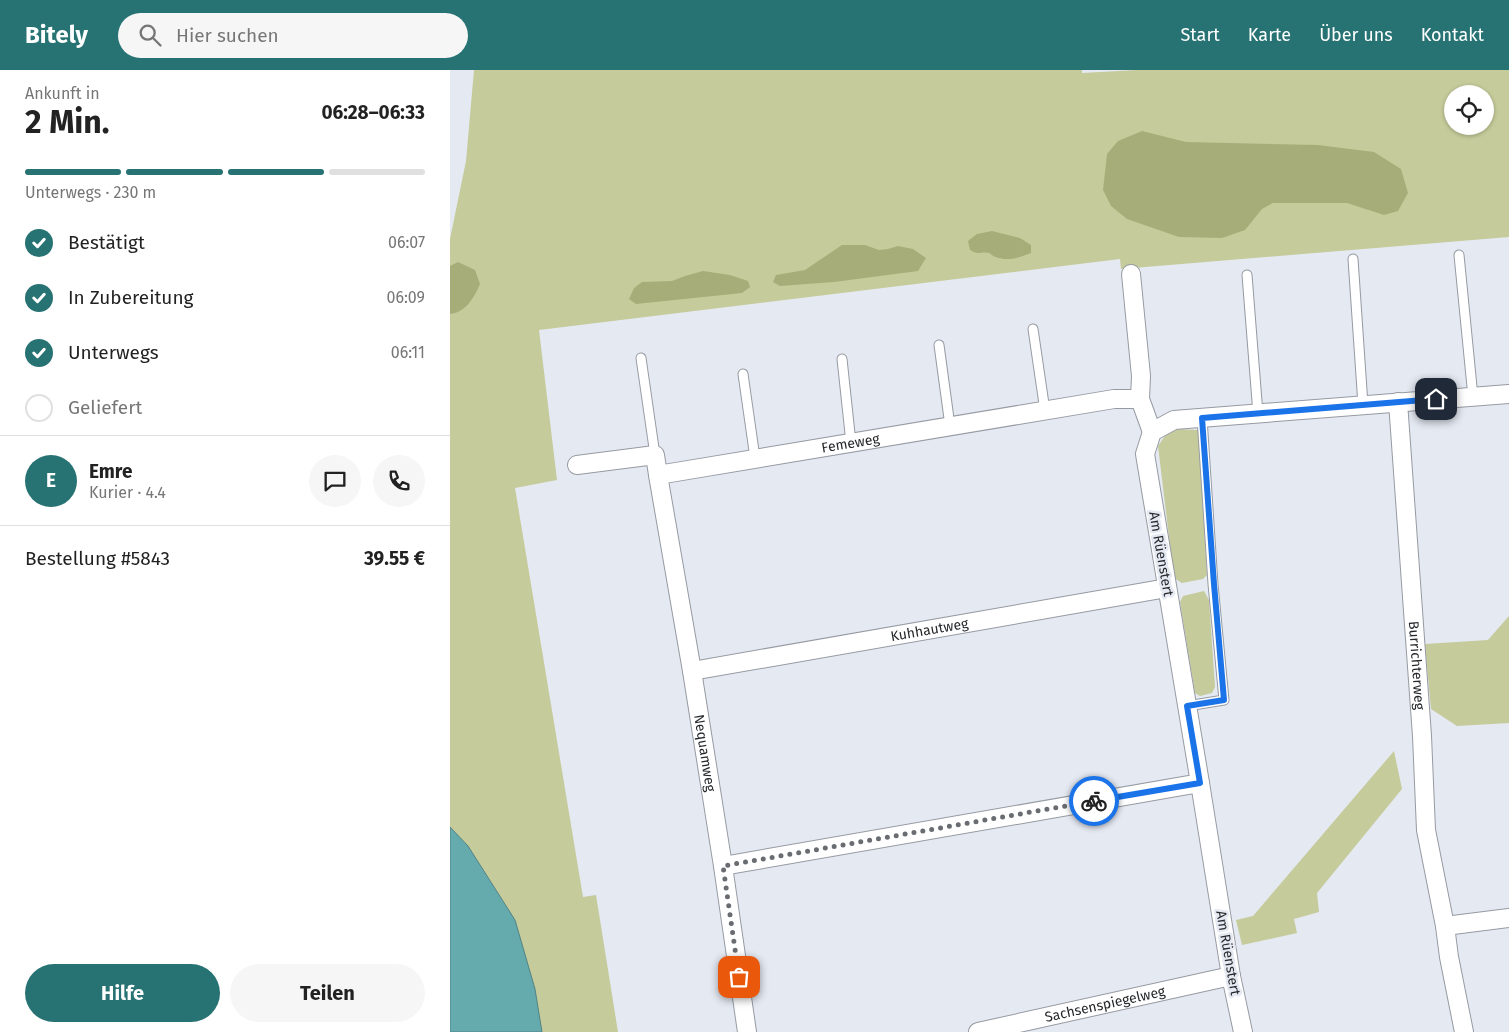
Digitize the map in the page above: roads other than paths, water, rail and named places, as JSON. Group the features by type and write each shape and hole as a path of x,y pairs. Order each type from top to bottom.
{"street":[{"path":"1131,274 1142,376 1140,400 1152,432 1174,420 1509,394"},
{"name":"Femeweg","path":"658,475 1114,400 1140,400"},
{"name":"Burrichterweg","path":"1398,402 1422,736 1426,830 1464,1032"},
{"name":"Am Rüenstert","path":"1152,432 1145,454 1231,976 1243,1032"},
{"path":"577,465 655,455 658,475"},
{"name":"Nequamweg","path":"658,475 692,671 747,1032"},
{"name":"Kuhhautweg","path":"692,671 1167,588"},
{"path":"723,866 1200,783"},
{"path":"1445,926 1509,918"},
{"name":"Sachsenspiegelweg","path":"978,1032 1231,976"}],"lane":[{"path":"1459,255 1473,397"},
{"path":"1353,259 1363,405"},
{"path":"1247,275 1258,414"},
{"path":"1033,329 1045,411"},
{"path":"939,345 950,426"},
{"path":"641,358 655,455"},
{"path":"842,359 851,443"},
{"path":"743,374 755,458"},
{"path":"1187,706 1224,700 1202,418"}],"water":[{"path":"450,827 468,846 515,920 535,989 542,1032 450,1032"}]}
